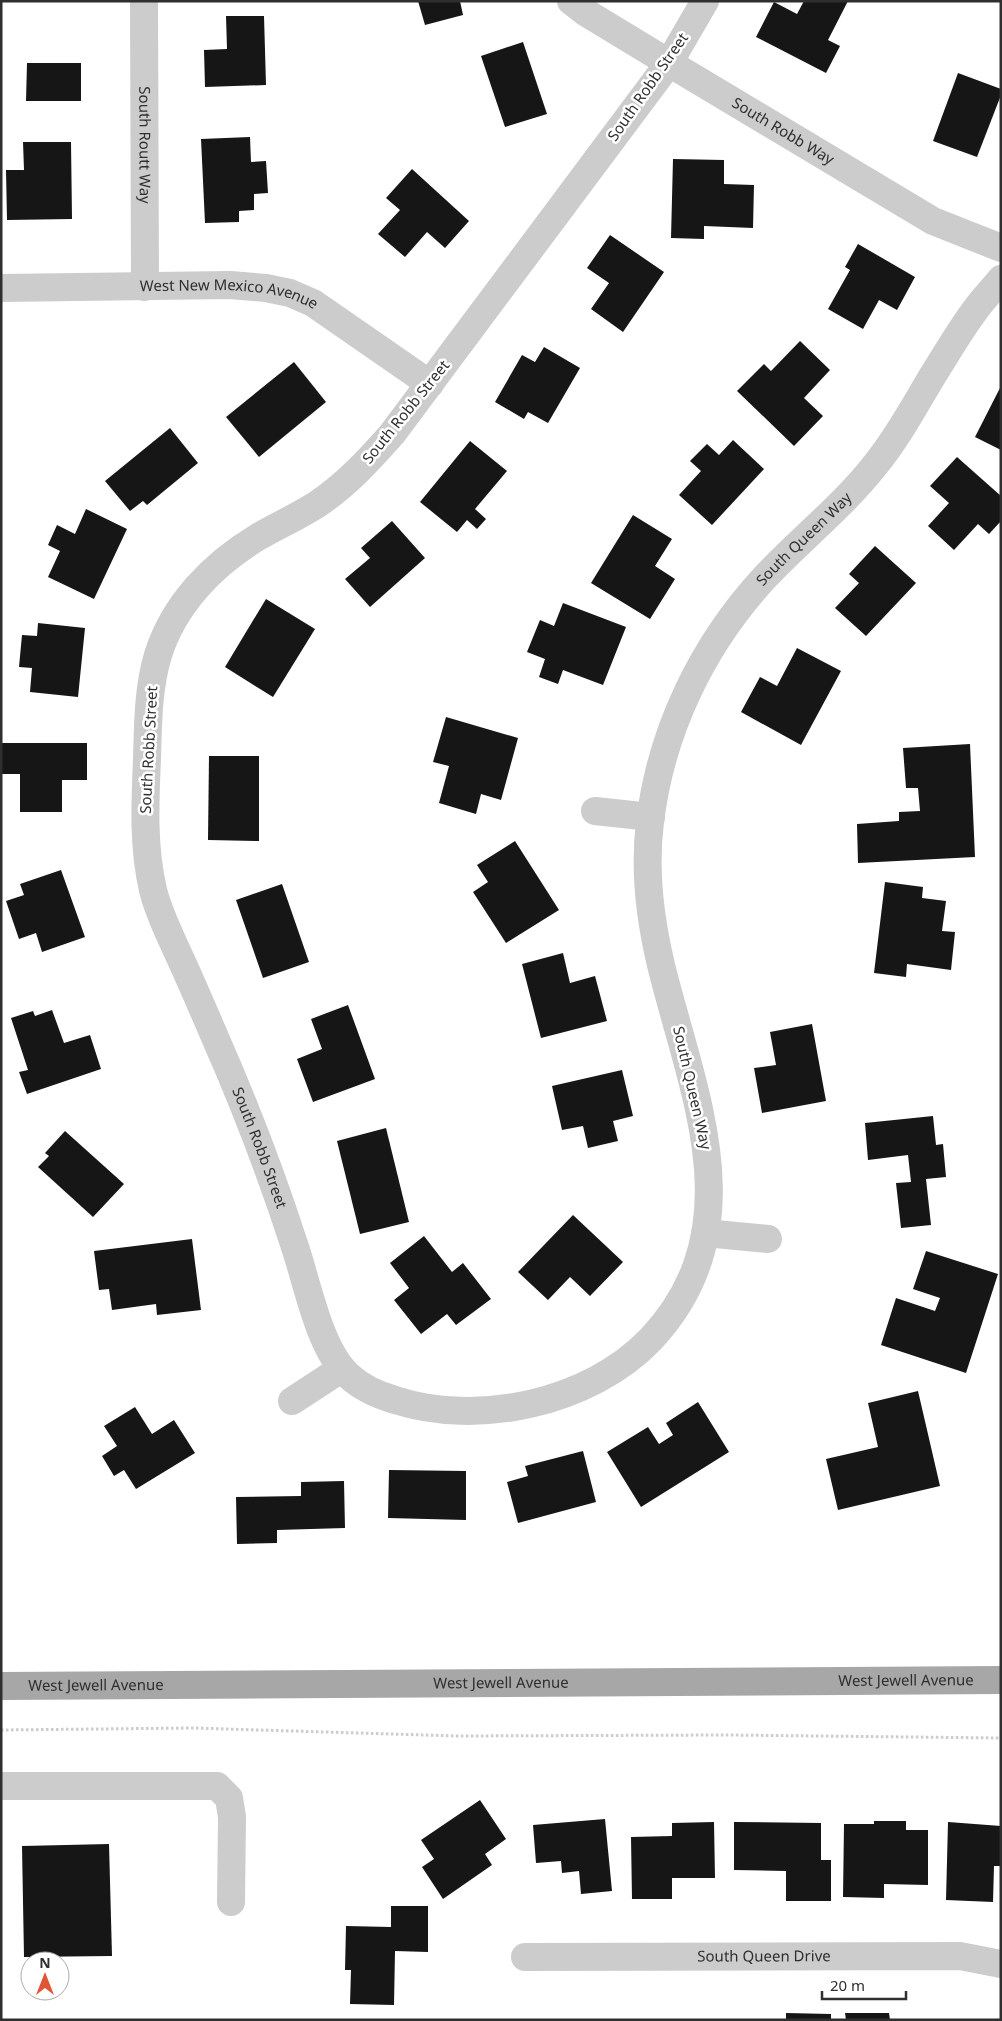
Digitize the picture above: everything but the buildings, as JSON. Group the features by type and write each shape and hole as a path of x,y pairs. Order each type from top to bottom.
{"main road":[{"name":"West Jewell Avenue","path":"1,1686 1001,1680"}],"street":[{"name":"South Routt Way","path":"144,1 145,287"},
{"name":"South Robb Way","path":"571,1 585,12 668,63 934,221 1001,248"},
{"name":"South Robb Street","path":"570,1392 537,1402 506,1408 476,1412 450,1411 424,1408 383,1396 366,1389 341,1369 317,1318 267,1164 230,1070 154,895 146,852 145,812 148,715 159,653 171,624 187,598 230,556 254,540 315,506 340,487 366,464 386,441 668,63 705,1"},
{"name":"South Queen Way","path":"570,1392 625,1361 648,1342 668,1318 686,1292 698,1262 709,1208 710,1178 706,1140 660,960 650,905 647,865 651,817 657,782 668,740 694,675 708,651 764,578 855,489 879,461 969,318 1001,279"},
{"name":"West New Mexico Avenue","path":"1,288 230,285 266,288 290,293 313,303 430,384"},
{"path":"595,811 651,817"},
{"path":"705,1233 768,1239"},
{"path":"292,1401 341,1369"},
{"path":"1,1786 217,1786 228,1798 232,1817 231,1902"},
{"name":"South Queen Drive","path":"525,1957 960,1956 1001,1964"}],"path":[{"path":"1,1730 193,1728 457,1736 727,1735 1001,1738"}]}
